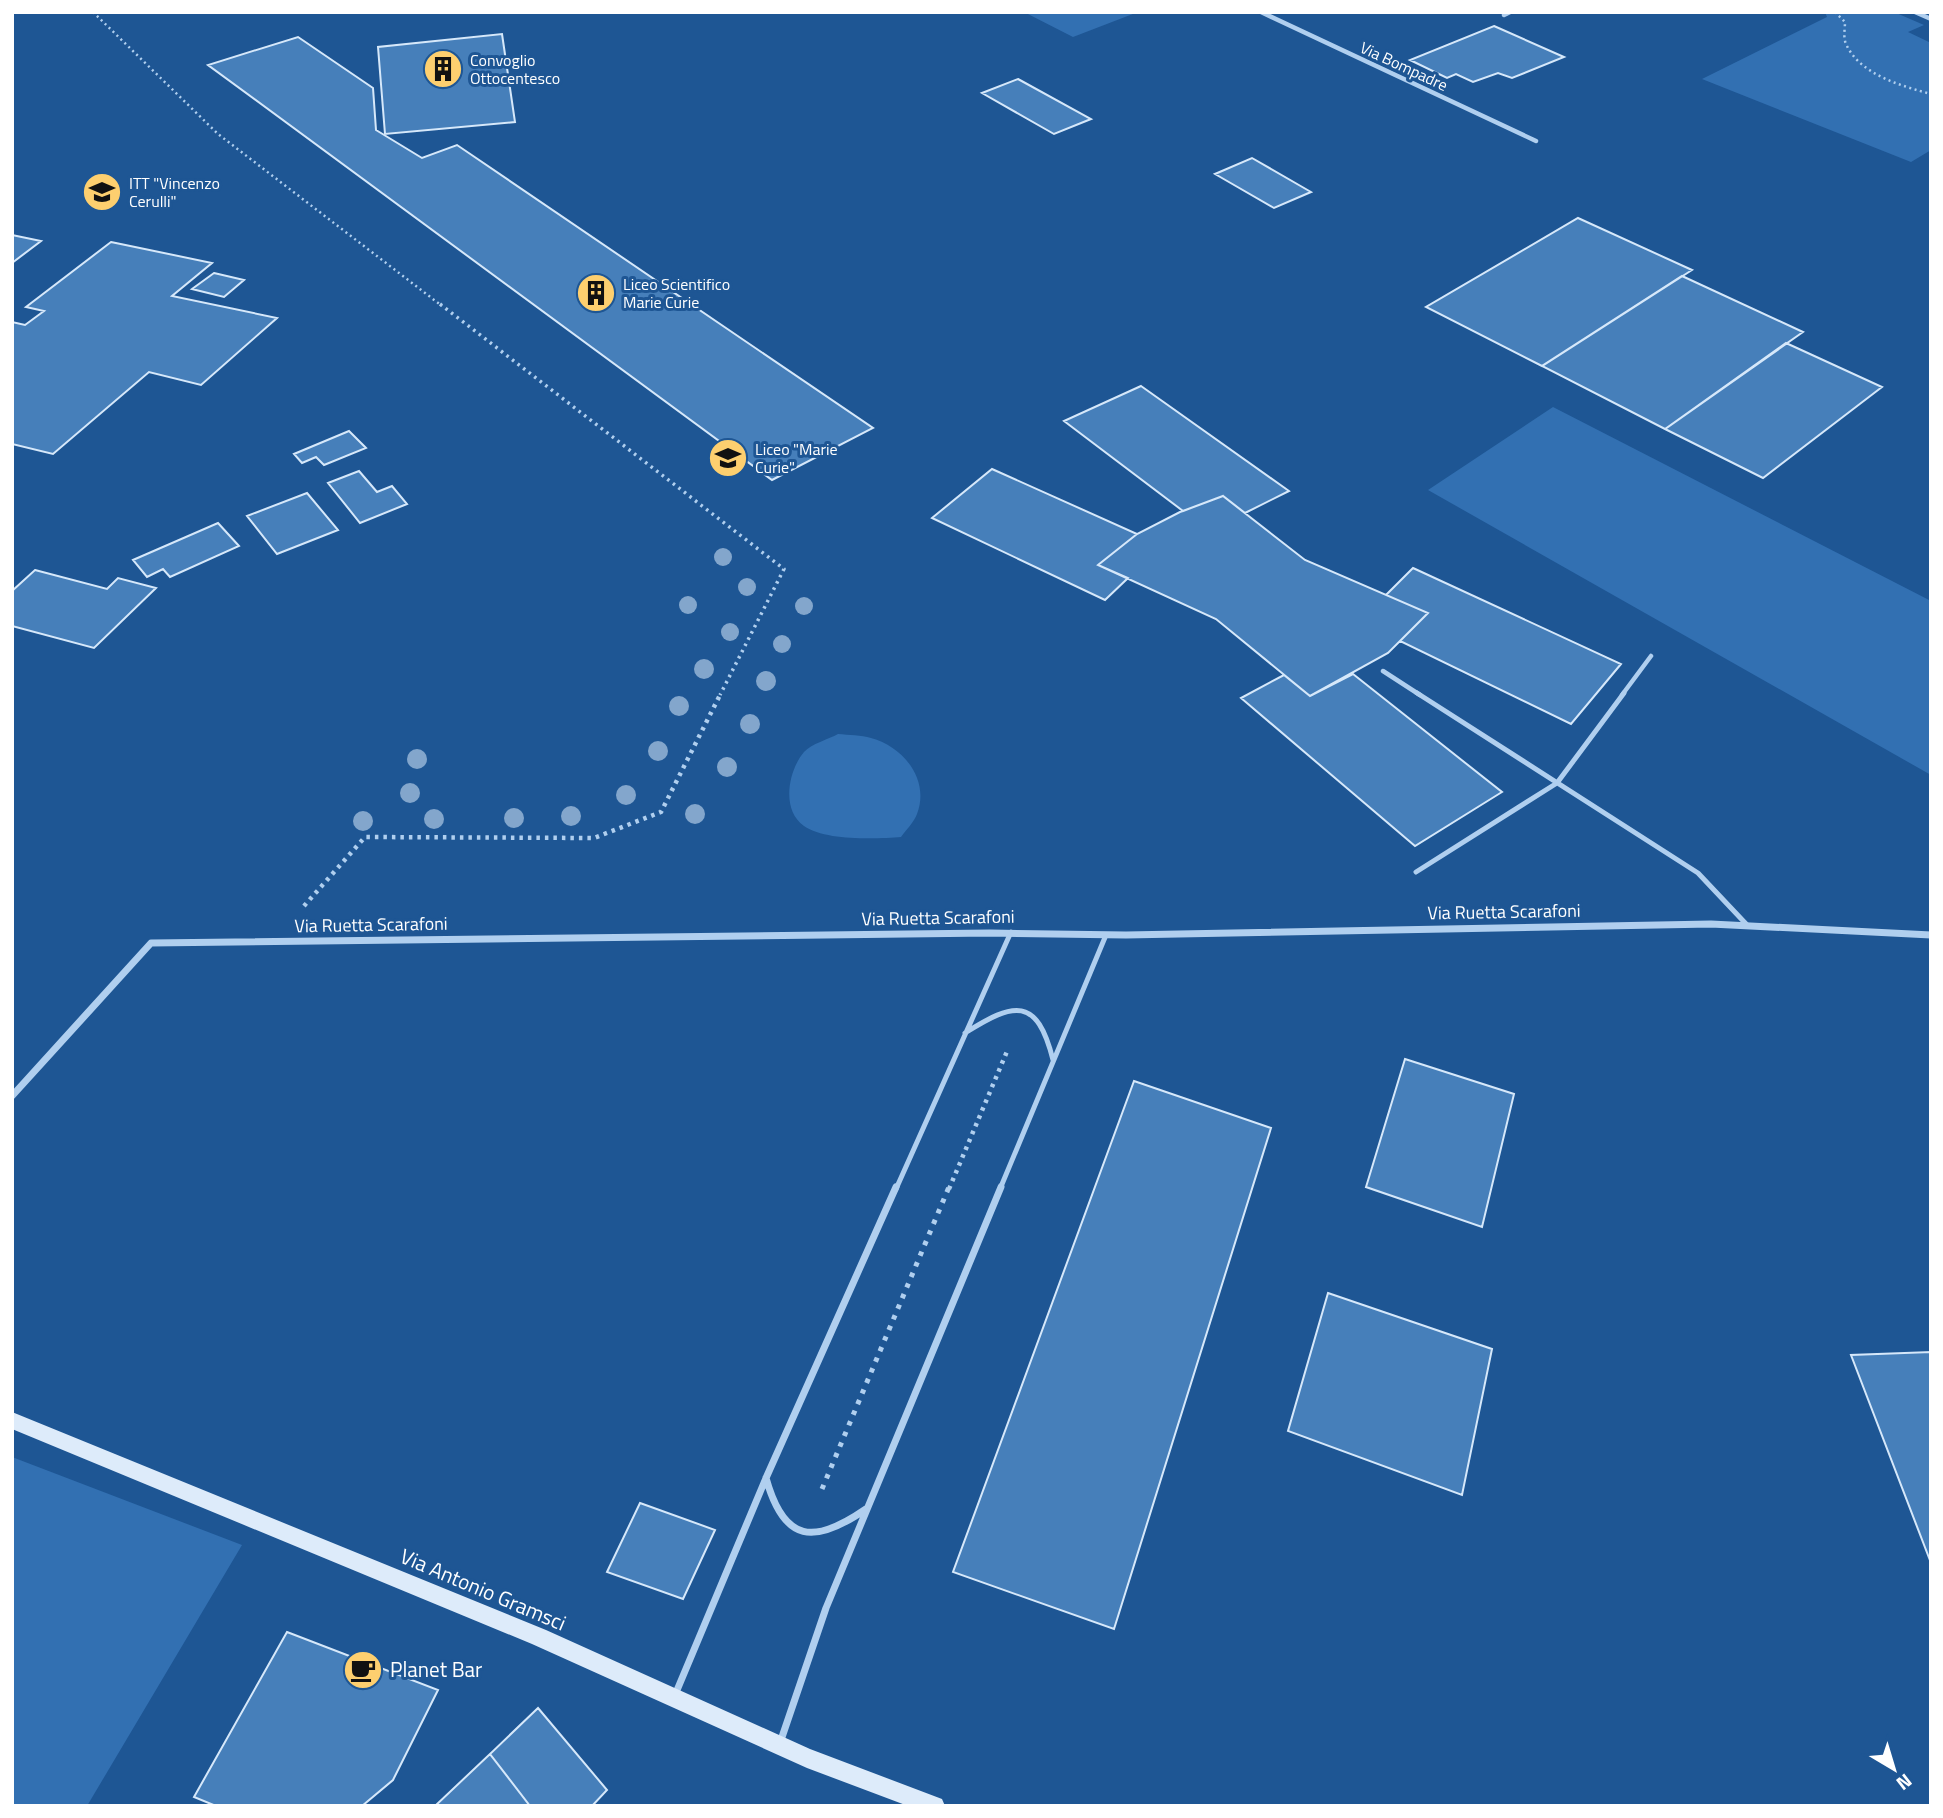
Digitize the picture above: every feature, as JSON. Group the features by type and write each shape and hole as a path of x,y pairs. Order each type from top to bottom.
{"street":[{"name":"Via Bompadre","path":"1261,12 1536,141"},
{"path":"1504,15 1510,12"},
{"path":"1915,12 1931,19"},
{"name":"Via Ruetta Scarafoni","path":"12,1096 152,943 1010,932 1106,935 1748,926 1931,934"},
{"name":"Via Antonio Gramsci","path":"12,1420 539,1637 779,1745 935,1806"}],"lane":[{"path":"1416,872 1557,783 1651,656"},
{"path":"1383,671 1698,873 1748,926"},
{"path":"674,1697 766,1478 1010,932"},
{"path":"779,1745 826,1608 1106,935"},
{"path":"965,1034 1004,1010 1026,1011 1040,1019 1044,1026 1053,1060"},
{"path":"766,1478 769,1493 779,1515 788,1525 801,1532 829,1532 867,1509"}],"path":[{"path":"93,12 218,134 784,569 661,812 594,838 365,837 274,941"},
{"path":"1835,12 1845,22 1844,42 1859,61 1879,75 1931,94"},
{"path":"822,1489 1010,1044"}],"shaded area":[{"path":"1024,12 1138,12 1073,37"},
{"path":"1825,12 1894,12 1924,25 1908,32 1931,43 1931,150 1911,162 1702,79 1827,17"},
{"path":"1553,407 1931,601 1931,775 1428,490"},
{"path":"838,734 863,736 883,742 903,757 911,767 917,777 920,801 916,817 901,837 838,837 813,831 797,819 792,810 789,790 798,760 811,747"},
{"path":"12,1457 242,1545 87,1806 12,1806"}],"building":[{"path":"1494,26 1564,57 1512,78 1498,73 1473,82 1456,74 1447,78 1410,60"},
{"name":"Convoglio Ottocentesco","path":"502,34 515,122 385,134 378,47"},
{"name":"Liceo Scientifico Marie Curie","path":"298,37 373,88 376,130 422,158 457,145 873,428 772,480 208,65"},
{"path":"1018,79 1091,119 1054,134 982,93"},
{"path":"1252,158 1311,192 1274,208 1215,174"},
{"path":"1578,218 1692,270 1542,366 1426,307"},
{"path":"12,235 41,241 12,263"},
{"path":"111,242 212,263 172,296 277,318 201,385 149,372 53,454 12,444 12,322 25,325 44,311 26,307"},
{"path":"214,273 244,280 224,297 192,289"},
{"path":"1682,276 1803,332 1665,429 1542,366"},
{"path":"1786,343 1882,387 1763,478 1665,429"},
{"path":"1141,386 1289,491 1245,513 1223,496 1183,511 1064,421"},
{"path":"349,431 366,448 324,465 316,457 302,463 294,454"},
{"path":"992,469 1137,534 1098,565 1128,578 1105,600 932,518"},
{"path":"359,471 377,492 392,486 407,504 360,523 328,483"},
{"path":"307,493 338,530 277,554 247,516"},
{"path":"1223,496 1305,560 1428,613 1388,653 1310,696 1216,619 1098,565 1137,534 1180,512"},
{"path":"218,523 239,546 170,577 163,569 147,577 133,560"},
{"path":"1413,568 1621,664 1571,724 1400,641 1428,613 1386,595"},
{"path":"35,570 107,589 118,578 156,588 94,648 12,626 12,591"},
{"path":"1353,674 1502,792 1415,846 1241,698 1284,675 1310,696"},
{"path":"1405,1059 1514,1094 1482,1227 1366,1187"},
{"path":"1134,1081 1271,1128 1114,1629 953,1572"},
{"path":"1328,1293 1492,1349 1462,1495 1288,1431"},
{"path":"1931,1352 1931,1563 1851,1355"},
{"path":"640,1503 715,1530 683,1599 607,1572"},
{"path":"287,1632 438,1690 393,1780 362,1806 216,1806 194,1797"},
{"path":"538,1708 607,1790 592,1806 530,1806 490,1754"},
{"path":"490,1754 530,1806 435,1806"}],"place":[{"name":"Convoglio Ottocentesco","path":"443,69"},
{"name":"ITT \"Vincenzo Cerulli\"","path":"102,192"},
{"name":"Liceo Scientifico Marie Curie","path":"596,293"},
{"name":"Liceo \"Marie Curie\"","path":"728,458"},
{"name":"Planet Bar","path":"363,1670"}]}
